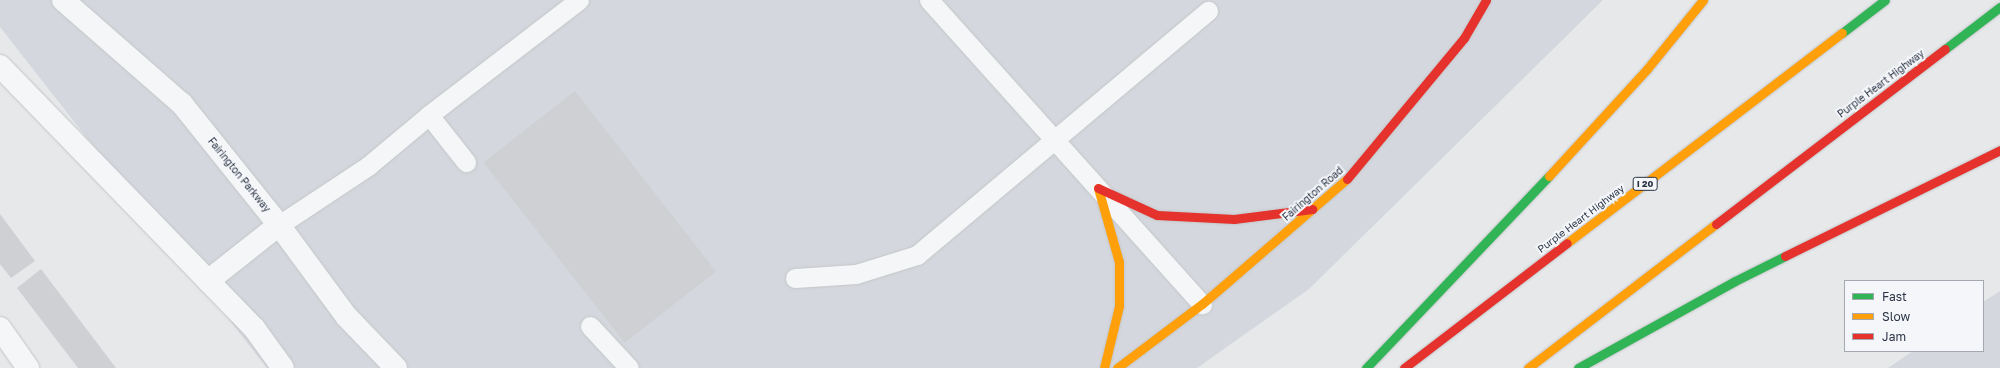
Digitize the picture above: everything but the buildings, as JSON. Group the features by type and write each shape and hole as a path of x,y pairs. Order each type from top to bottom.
{"main road":[{"name":"Fairington Road","path":"1117,368 1202,304 1353,174 1464,38 1486,0"},
{"path":"1366,368 1587,136 1647,68 1703,0"},
{"name":"Purple Heart Highway","path":"1404,368 1885,0"},
{"name":"Purple Heart Highway","path":"1528,368 2000,7"},
{"path":"1578,368 1735,281 2000,150"},
{"path":"1098,188 1157,215 1234,218 1312,209"},
{"path":"1098,188 1119,262 1119,306 1104,368"}],"street":[{"name":"Fairington Parkway","path":"63,0 182,104 279,224 346,316 396,368"},
{"path":"0,66 254,328 283,368"},
{"path":"208,281 279,224"},
{"path":"0,328 28,368"}],"lane":[{"path":"279,224 368,166 429,115 580,0"},
{"path":"929,0 1202,304"},
{"path":"795,278 856,274 917,255 1208,11"},
{"path":"429,115 466,162"},
{"path":"590,326 629,368"}],"shaded area":[{"path":"0,0 1603,0 1309,289 1197,368 267,368 0,27"},
{"path":"2000,291 2000,368 1888,368 1912,352 1984,352 1984,301"}],"traffic: fast":[{"path":"1842,33 1885,0"},
{"path":"1945,49 2000,7"},
{"path":"1366,368 1549,176"},
{"path":"1578,368 1735,281 1785,256"}],"traffic: slow":[{"path":"1549,176 1647,69 1703,0"},
{"path":"1567,243 1842,33"},
{"path":"1117,368 1202,304 1347,179"},
{"path":"1098,188 1119,262 1119,306 1104,368"},
{"path":"1528,368 1716,224"}],"traffic: jam":[{"path":"1347,179 1464,38 1486,0"},
{"path":"1716,224 1945,49"},
{"path":"1785,256 2000,150"},
{"path":"1098,188 1157,215 1234,219 1312,209"},
{"path":"1404,368 1567,243"}]}
